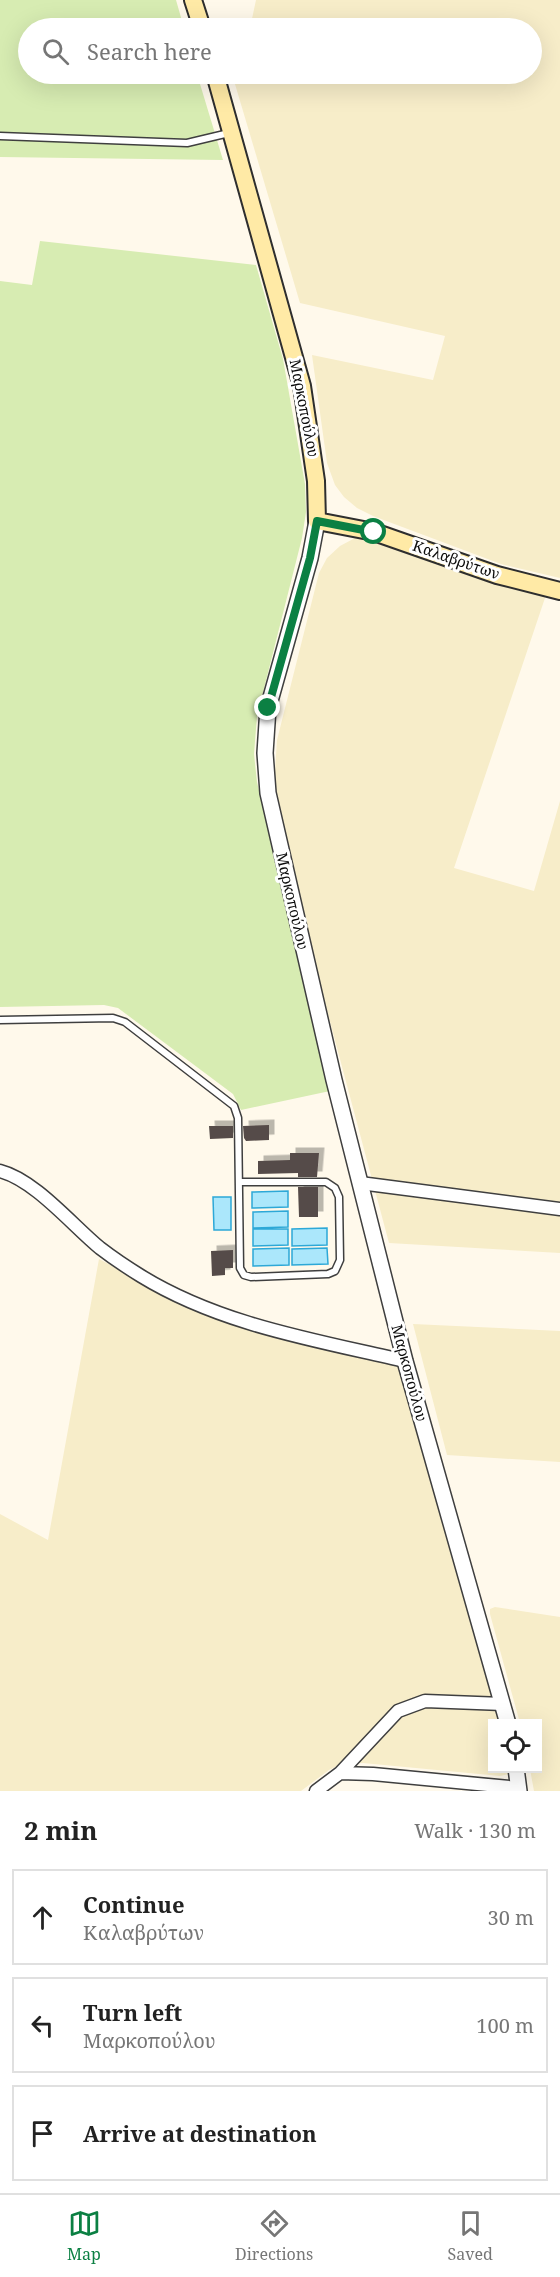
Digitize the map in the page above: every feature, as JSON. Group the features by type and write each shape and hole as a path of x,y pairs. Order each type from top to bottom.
{"main road":[{"path":"193,0 199,18"},
{"name":"Μαρκοπούλου","path":"218,84 302,386 316,481 317,521"},
{"name":"Καλαβρύτων","path":"317,521 374,532 497,575 560,591"}],"street":[{"name":"Μαρκοπούλου","path":"317,521 310,558 268,708 266,763 270,805 360,1183 405,1360 507,1719"},
{"path":"0,1171 8,1173 39,1192 101,1249 142,1277 207,1310 276,1331 405,1360"},
{"path":"360,1183 560,1209"},
{"path":"316,1791 340,1773 398,1711 425,1701 504,1704"},
{"path":"340,1773 519,1790 517,1773"}],"lane":[{"path":"0,136 187,143 233,132"},
{"path":"0,1020 113,1018 124,1022 234,1106 238,1118 240,1268 244,1275 251,1277 327,1274 335,1271 340,1260 339,1197 335,1188 326,1182 240,1182"}],"shaded area":[{"path":"256,0 560,0 560,578 501,564 373,516 357,508 335,485 327,463 312,355 433,380 445,336 300,303 235,84 542,84 542,18 252,18"},
{"path":"355,538 376,540 463,573 546,595 454,868 534,891 560,801 560,1253 389,1243 316,969 277,804 275,771 277,740 319,573 327,558 340,546"},
{"path":"99,1259 204,1313 390,1361 403,1371 502,1719 488,1719 488,1773 509,1774 500,1776 343,1763 329,1770 301,1791 0,1791 0,1514 48,1540"},
{"path":"413,1324 560,1331 560,1462 447,1455"},
{"path":"495,1607 560,1617 560,1791 534,1791 531,1773 542,1773 542,1719 519,1719 490,1609"}],"green space":[{"path":"0,0 176,0 181,18 18,18 18,84 200,84 223,160 0,157"},
{"path":"40,241 256,265 283,359 305,484 306,512 302,538 257,716 254,754 257,782 330,1091 241,1110 233,1094 118,1008 104,1005 0,1007 0,281 32,285"}],"water":[{"path":"288,1191 288,1207 252,1208 252,1192"},
{"path":"213,1197 231,1197 231,1230 214,1230"},
{"path":"288,1211 288,1227 253,1228 253,1212"},
{"path":"327,1228 327,1245 292,1246 292,1229"},
{"path":"253,1229 288,1229 288,1245 253,1246"},
{"path":"289,1248 289,1265 253,1266 253,1249"},
{"path":"327,1248 328,1264 292,1265 292,1249"}],"building":[{"path":"269,1125 269,1140 246,1141 244,1138 243,1126"},
{"path":"209,1126 233,1126 233,1138 210,1139"},
{"path":"290,1153 319,1153 317,1177 298,1177 298,1173 258,1174 258,1161 290,1160"},
{"path":"298,1187 318,1187 318,1217 299,1217"},
{"path":"233,1250 233,1268 225,1268 225,1275 212,1276 211,1251"}],"route":[{"path":"268,708 310,558 317,521 374,532"}]}
